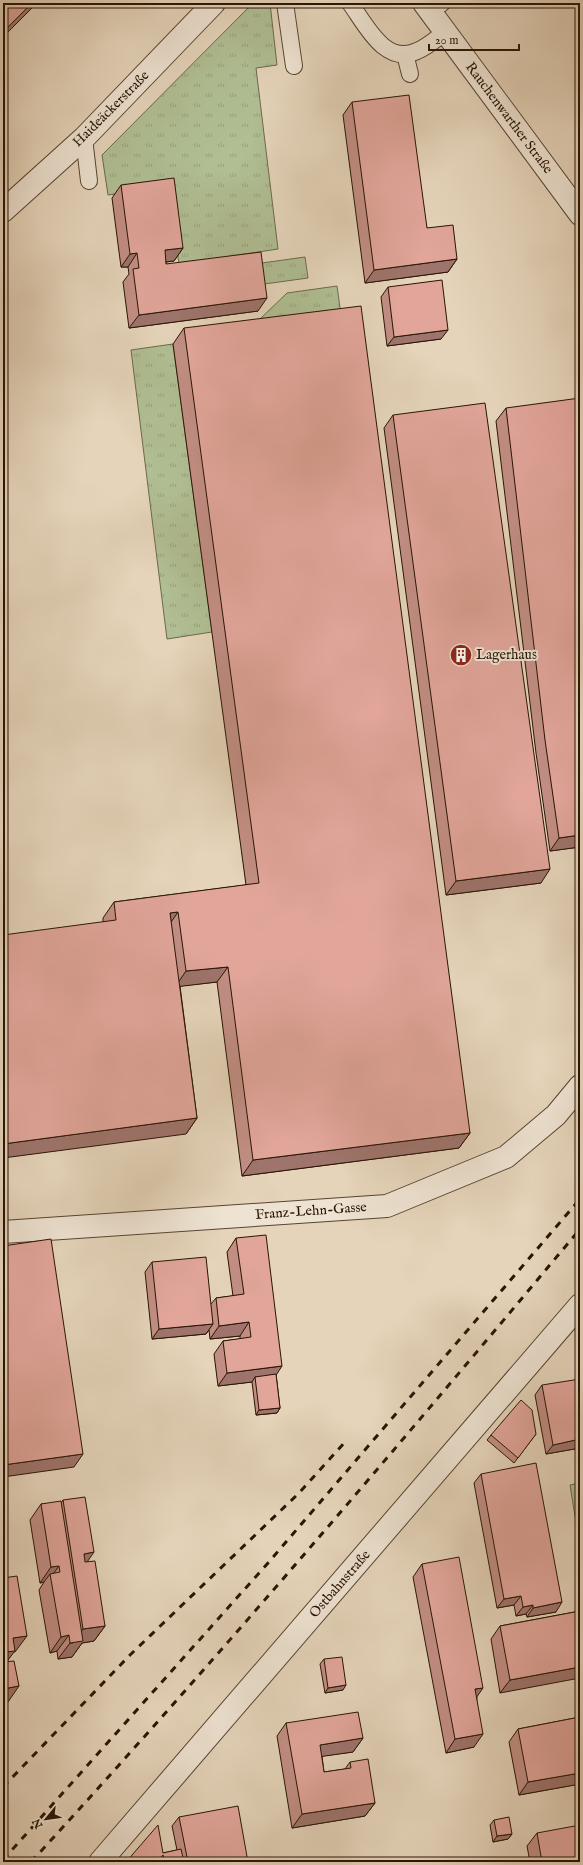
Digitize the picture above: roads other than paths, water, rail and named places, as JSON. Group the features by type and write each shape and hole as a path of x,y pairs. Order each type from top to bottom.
{"street":[{"name":"Haideäckerstraße","path":"3,212 84,138 214,3"},
{"name":"Rauchenwarther Straße","path":"432,6 445,32 580,214"},
{"name":"Franz-Lehn-Gasse","path":"3,1232 387,1206 506,1157 556,1115 580,1086"},
{"name":"Ostbahnstraße","path":"100,1862 580,1305"}],"lane":[{"path":"285,3 294,66"},
{"path":"350,3 383,48 393,54 405,54 418,51 445,32"},
{"path":"405,54 410,74"},
{"path":"84,138 89,181"}],"railway":[{"path":"3,1860 268,1563 580,1199"},
{"path":"31,1862 241,1628 580,1229"},
{"path":"3,1787 130,1655 299,1493 345,1442"}],"place":[{"name":"Lagerhaus","path":"461,655"}]}
